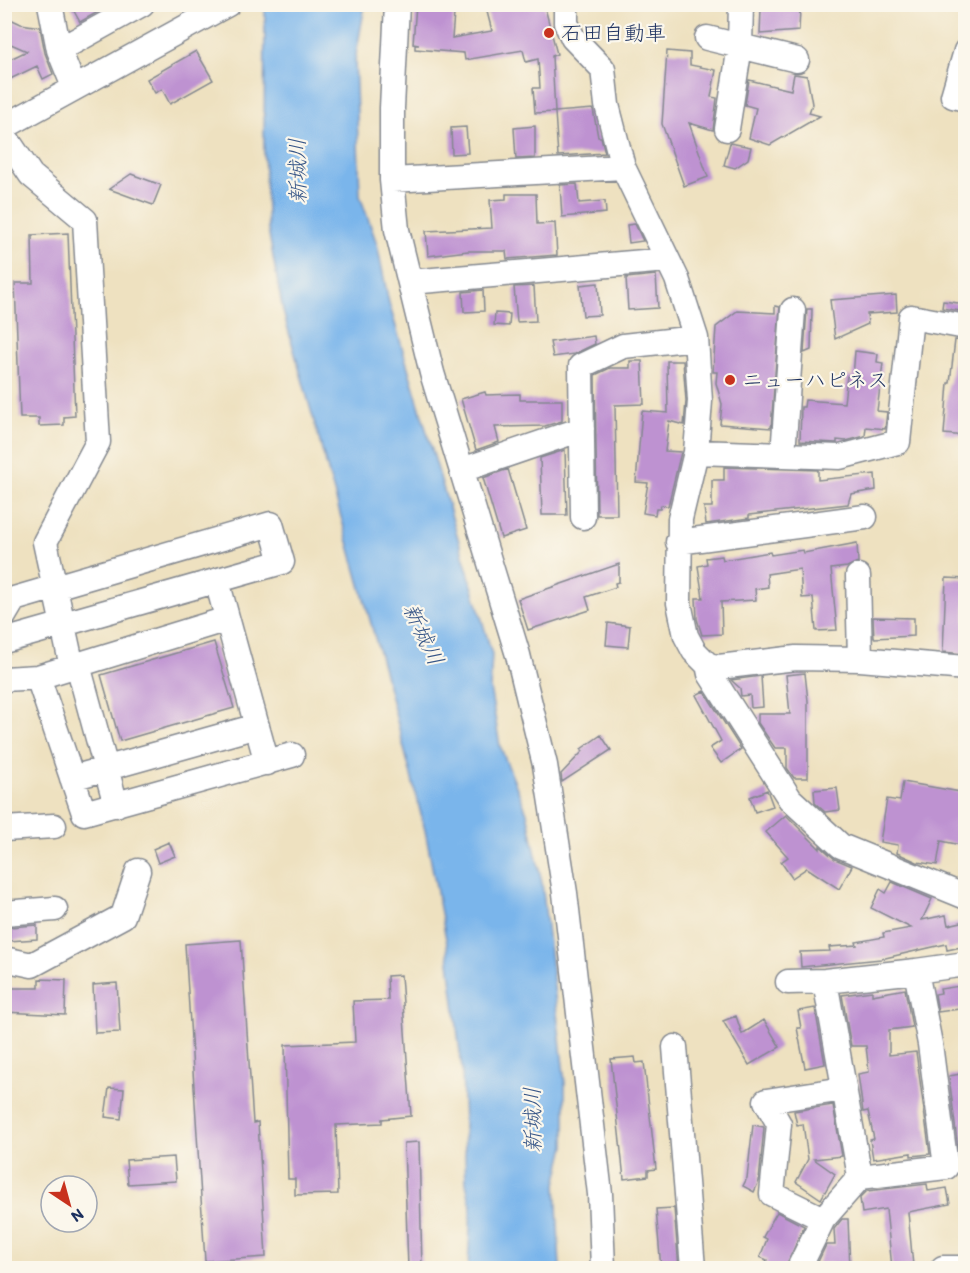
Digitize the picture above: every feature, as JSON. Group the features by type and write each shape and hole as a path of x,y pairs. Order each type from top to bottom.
{"street":[{"path":"50,4 59,50 74,87"},
{"path":"59,50 142,4"},
{"path":"4,127 228,4"},
{"path":"397,4 394,40 392,180 397,230 432,373 518,656 545,765 565,893 595,1146 600,1194 603,1269"},
{"path":"566,4 566,23 573,38 603,69 607,105 623,167 677,279 696,338 700,401 696,452 680,519 678,542 681,621 694,651 708,665 710,674 746,727 777,783 790,799 842,846 966,897"},
{"path":"727,129 740,46 741,4"},
{"path":"706,38 797,60"},
{"path":"966,51 953,96 966,99"},
{"path":"4,135 31,175 85,220 98,442 45,542 62,626 107,768 116,805"},
{"path":"392,180 623,167"},
{"path":"410,282 667,260"},
{"path":"783,455 793,310"},
{"path":"696,452 840,457 898,442 910,317 966,327"},
{"path":"583,517 581,366 623,346 696,338"},
{"path":"462,470 582,429"},
{"path":"678,542 865,517"},
{"path":"4,616 14,599 51,578 271,524 282,562 4,641"},
{"path":"858,576 860,659"},
{"path":"217,581 267,762"},
{"path":"4,679 38,677 227,619"},
{"path":"708,665 719,667 796,657 860,659 966,668"},
{"path":"38,677 84,813 292,755"},
{"path":"72,778 256,726"},
{"path":"4,829 54,826"},
{"path":"4,959 32,965 123,916 138,871"},
{"path":"4,913 55,909"},
{"path":"788,982 825,981 966,964"},
{"path":"798,1269 823,1219 860,1177 956,1166 916,971"},
{"path":"825,981 860,1177"},
{"path":"675,1047 693,1269"},
{"path":"823,1219 772,1194 779,1124 766,1101 777,1097 844,1089"},
{"path":"943,1269 966,1268"}],"water":[{"name":"新城川","path":"265,5 365,5 355,60 360,196 377,244 389,303 492,654 490,688 500,746 527,813 542,883 565,1083 565,1146 556,1184 560,1268 468,1268 471,1206 466,1183 462,1069 447,944 425,830 383,666 283,311 268,229 264,156"}],"building":[{"path":"70,4 112,4 80,22"},
{"path":"416,4 436,4 436,12 454,14 452,38 492,31 485,4 544,4 557,54 552,56 555,112 535,113 533,88 540,88 538,59 526,62 523,50 465,60 464,53 415,49 415,45 419,45 413,44"},
{"path":"785,7 800,8 799,31 760,34 761,9 785,10"},
{"path":"4,16 21,24 40,27 45,53 53,74 43,79 37,66 4,82 4,62 27,51 4,41"},
{"path":"196,51 213,80 170,104 162,89 155,93 147,79"},
{"path":"667,51 690,53 690,65 716,70 711,97 717,98 713,130 689,123 708,177 684,186 662,124"},
{"path":"794,74 807,76 812,104 809,113 820,116 770,145 749,138 756,108 745,105 749,80 791,90"},
{"path":"593,109 598,137 601,137 605,153 558,156 555,112"},
{"path":"535,126 535,158 516,159 514,128"},
{"path":"466,127 468,153 452,154 451,128"},
{"path":"730,143 751,147 748,159 735,168 724,165"},
{"path":"131,174 161,185 153,205 109,189"},
{"path":"577,184 579,203 605,201 606,213 562,217 560,185"},
{"path":"506,194 536,194 537,224 555,223 557,255 507,259 506,251 468,251 428,256 426,231 492,228 490,200 506,199"},
{"path":"635,224 643,241 629,243 627,225"},
{"path":"68,233 75,416 64,417 64,425 39,426 39,418 20,418 15,283 33,283 32,235"},
{"path":"656,275 658,308 628,310 626,278"},
{"path":"598,283 600,315 583,316 580,285"},
{"path":"534,286 536,321 517,322 514,287"},
{"path":"483,290 484,311 464,312 463,292"},
{"path":"896,295 897,312 867,314 868,324 835,339 830,300"},
{"path":"943,301 966,304 966,312 942,308"},
{"path":"775,306 780,307 771,428 720,424 722,404 716,383 717,372 713,372 716,327 737,311 775,313"},
{"path":"807,309 812,309 811,350 804,353"},
{"path":"495,313 510,314 509,326 494,325"},
{"path":"594,336 595,344 574,354 553,357 550,342"},
{"path":"955,340 966,341 966,436 944,434 948,383 950,383"},
{"path":"855,351 878,354 877,362 883,363 877,411 887,412 885,429 866,427 865,436 846,441 837,440 837,443 800,441 801,407 804,407 805,400 844,403 847,376 853,377"},
{"path":"630,361 642,361 644,404 615,405 617,515 597,515 595,375 610,368 630,368"},
{"path":"667,361 683,361 686,401 684,425 669,421 665,451 681,452 668,506 661,505 660,509 656,509 655,515 643,513 648,483 636,482 642,411 668,413"},
{"path":"485,392 486,395 520,394 520,400 562,400 562,421 545,426 495,427 499,442 476,450 461,399"},
{"path":"565,450 567,515 542,515 540,458"},
{"path":"724,467 818,470 818,480 875,474 876,490 851,494 848,504 749,515 749,518 706,524 704,507 712,507 712,480 724,480"},
{"path":"508,469 526,530 501,538 483,478"},
{"path":"857,543 858,562 847,567 831,569 837,630 816,631 813,597 802,598 800,569 767,574 768,587 755,589 756,600 721,602 722,634 702,635 697,619 696,598 703,598 698,566 707,564 706,558 722,556 723,560 770,552 771,555 803,550 804,553"},
{"path":"619,564 619,582 615,583 616,587 586,597 590,610 528,630 518,599"},
{"path":"946,578 966,579 964,654 943,652"},
{"path":"873,617 914,618 914,636 874,638"},
{"path":"608,623 630,626 628,647 606,645"},
{"path":"214,642 234,708 120,741 101,675"},
{"path":"805,673 808,701 808,778 794,778 787,768 787,748 775,748 758,723 758,714 790,714 786,675"},
{"path":"761,676 763,707 751,708 750,695 741,696 740,688 731,680"},
{"path":"704,691 741,749 721,763 710,748 721,741 696,695"},
{"path":"601,735 611,750 562,782 561,774 583,751 581,749"},
{"path":"903,782 966,793 966,846 941,841 937,865 917,862 897,853 898,845 880,842 887,799 900,801"},
{"path":"837,788 840,810 825,812 815,803 814,790"},
{"path":"767,790 773,806 755,812 750,797"},
{"path":"786,815 820,849 820,846 835,859 852,866 839,889 807,868 792,878 781,862 788,857 766,832"},
{"path":"169,842 175,856 158,863 153,849"},
{"path":"892,882 932,899 922,920 946,915 948,925 966,921 966,946 947,950 946,944 881,959 801,967 800,952 830,951 829,947 857,945 856,942 884,937 883,933 911,928 871,908 880,889 886,893"},
{"path":"37,925 37,939 9,941 10,927"},
{"path":"241,940 253,1123 258,1122 266,1257 205,1261 185,944"},
{"path":"401,975 411,1116 382,1119 382,1123 336,1125 338,1194 295,1195 295,1179 288,1179 285,1045 355,1042 353,1001 388,1000 387,976"},
{"path":"39,979 66,980 65,1015 4,1012 4,988 39,988"},
{"path":"117,983 120,1032 95,1033 93,985"},
{"path":"966,985 966,1008 938,1012 935,994 941,993 940,989"},
{"path":"905,989 912,1027 889,1030 889,1055 916,1052 930,1154 911,1156 911,1153 873,1159 870,1140 874,1139 868,1111 863,1112 858,1074 869,1072 866,1046 851,1046 842,995 872,991 872,995"},
{"path":"815,1008 825,1064 805,1068 797,1028 801,1028 798,1011"},
{"path":"736,1016 742,1034 764,1020 780,1047 749,1065 723,1021"},
{"path":"635,1057 636,1063 644,1062 656,1169 648,1170 648,1176 624,1179 611,1059"},
{"path":"966,1073 966,1155 959,1156 949,1076"},
{"path":"109,1088 124,1089 121,1119 105,1117"},
{"path":"833,1105 842,1156 814,1159 835,1174 821,1199 796,1182 808,1159 803,1124 797,1125 794,1111"},
{"path":"753,1125 764,1127 759,1181 754,1192 743,1186 747,1178"},
{"path":"419,1142 422,1269 408,1269 404,1143"},
{"path":"174,1157 176,1181 128,1184 126,1160"},
{"path":"927,1184 928,1191 947,1188 950,1204 908,1212 913,1266 892,1268 886,1209 862,1213 860,1198 867,1191"},
{"path":"674,1208 679,1269 661,1269 656,1209"},
{"path":"777,1212 804,1226 785,1269 763,1269 767,1260 760,1257 767,1239 763,1237"},
{"path":"842,1219 848,1219 850,1269 836,1269 836,1263 817,1264 826,1245 835,1245 834,1229"}],"place":[{"name":"石田自動車","path":"549,33"},
{"name":"ニューハピネス","path":"730,380"}]}
